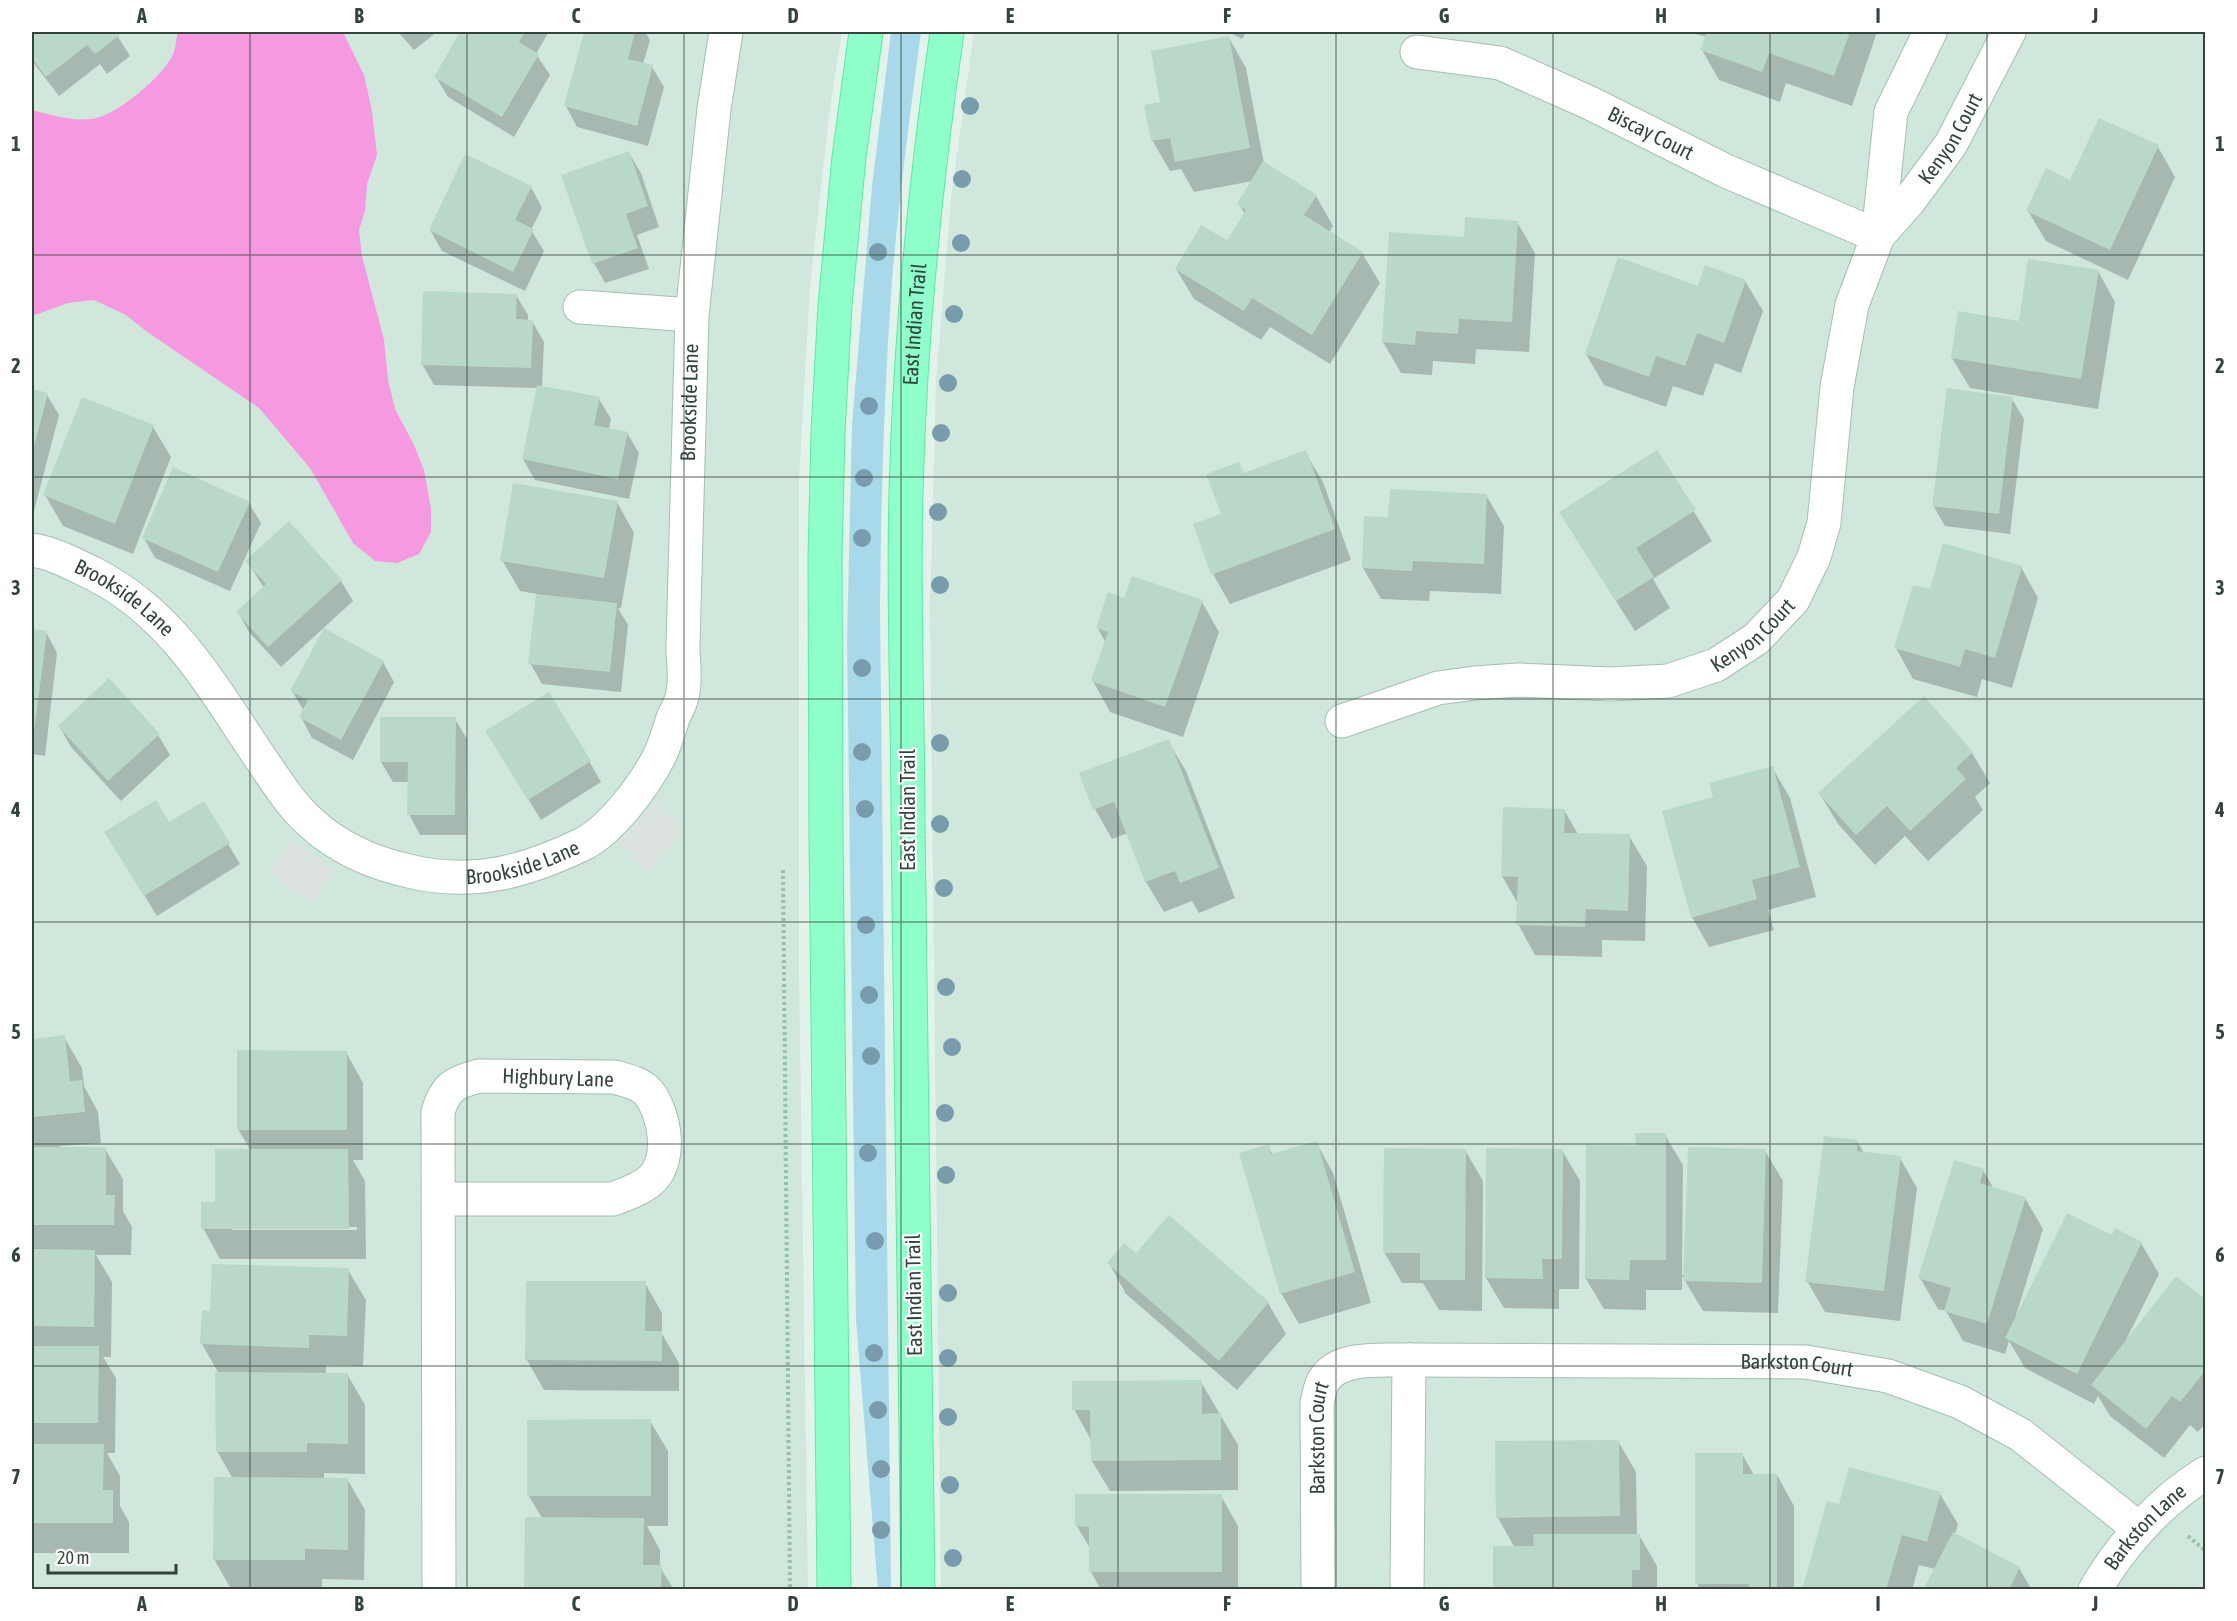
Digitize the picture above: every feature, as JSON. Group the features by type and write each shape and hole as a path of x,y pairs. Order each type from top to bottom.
{"main road":[{"path":"834,1590 825,836 828,432 849,157 866,32"},
{"name":"East Indian Trail","path":"918,1590 909,977 906,512 914,342 935,112 947,32"}],"street":[{"name":"Brookside Lane","path":"32,550 41,551 71,563 106,580 135,599 164,626 192,658 274,778 310,822 349,851 390,867 438,878 495,876 547,861 593,839 626,807 658,758 684,692 683,646 692,315 714,109 726,32"},
{"name":"Kenyon Court","path":"1342,721 1438,688 1475,683 1518,680 1611,684 1668,681 1716,665 1756,639 1793,600 1814,557 1824,523 1837,387 1852,305 1878,236 1891,112 1930,32"},
{"name":"Kenyon Court","path":"1878,236 1909,201 1952,144 2009,32"},
{"name":"Biscay Court","path":"1417,52 1500,63 1580,99 1726,171 1878,236"},
{"name":"Brookside Lane","path":"580,307 692,315"},
{"name":"Highbury Lane","path":"438,1199 613,1198 633,1191 652,1179 662,1160 665,1144 657,1107 647,1090 632,1082 614,1077 479,1076 459,1081 450,1088 442,1100 438,1112 438,1199 439,1590"},
{"name":"Barkston Court","path":"1318,1590 1317,1403 1324,1380 1338,1367 1357,1362 1408,1360 1806,1362 1888,1376 1960,1402 2021,1435 2138,1528"},
{"path":"1407,1590 1408,1360"},
{"name":"Barkston Lane","path":"2095,1590 2138,1528 2205,1473"}],"path":[{"path":"783,870 789,1590"}],"shaded area":[{"path":"32,32 842,32 829,115 810,286 799,479 799,971 808,1589 32,1590"},
{"path":"178,32 343,32 364,75 372,111 377,155 367,184 365,211 359,230 362,256 384,340 388,380 395,409 424,470 431,509 431,532 419,554 397,563 375,561 353,543 310,468 259,408 126,315 94,300 68,303 32,316 32,110 76,119 91,119 112,112 125,104 160,73 173,54"},
{"path":"891,32 921,32 901,187 892,281 882,486 880,609 891,1589 878,1590 856,1320 847,641 852,425 872,186"},
{"path":"974,32 2205,32 2205,1589 941,1589 930,611 936,382 951,198"},
{"path":"655,801 684,831 647,872 617,842 636,826"},
{"path":"290,839 334,870 314,902 268,872"}],"building":[{"path":"32,32 117,32 120,35 95,54 87,45 46,77 32,58"},
{"path":"460,32 525,32 519,42 539,54 502,117 434,77"},
{"path":"584,32 635,32 628,59 653,65 637,126 564,106"},
{"path":"1707,32 1850,32 1834,76 1769,53 1762,72 1700,50"},
{"path":"1229,36 1250,148 1175,162 1170,138 1151,141 1144,105 1160,102 1151,51"},
{"path":"2099,118 2159,145 2110,250 2026,211 2046,168 2070,180"},
{"path":"629,151 648,206 626,214 638,248 592,264 561,175"},
{"path":"465,154 532,186 515,220 534,229 513,272 429,230"},
{"path":"1263,161 1317,195 1304,215 1363,252 1312,335 1252,298 1244,311 1175,269 1201,225 1227,240 1246,210 1237,204"},
{"path":"1465,217 1518,221 1512,322 1459,319 1458,334 1416,331 1415,345 1382,342 1389,232 1464,237"},
{"path":"1618,257 1698,286 1705,265 1746,280 1724,343 1697,333 1685,366 1656,356 1649,377 1585,354"},
{"path":"2028,259 2099,270 2081,379 1951,358 1958,311 2019,321"},
{"path":"423,291 517,294 516,319 533,320 531,368 421,365"},
{"path":"537,385 600,397 594,425 628,432 618,479 522,459"},
{"path":"1947,388 2013,397 1999,514 1932,506"},
{"path":"32,389 48,393 32,454"},
{"path":"82,397 154,425 115,524 43,495"},
{"path":"1306,450 1335,529 1211,575 1193,524 1221,514 1206,474 1239,462 1244,473"},
{"path":"1657,450 1696,510 1636,548 1654,577 1616,601 1559,512"},
{"path":"173,467 250,502 218,572 142,538"},
{"path":"513,483 618,501 604,578 500,561"},
{"path":"1390,489 1487,494 1484,564 1413,561 1412,571 1362,568 1364,516 1388,517"},
{"path":"289,521 342,580 268,647 236,612 266,584 245,561"},
{"path":"1943,543 2022,566 1995,658 1965,649 1960,667 1894,648 1913,585 1930,589"},
{"path":"1132,576 1203,600 1165,707 1091,681 1108,632 1096,628 1108,592 1124,598"},
{"path":"536,594 617,603 610,672 528,664"},
{"path":"324,628 384,661 341,740 299,717 308,700 290,691"},
{"path":"32,629 47,631 33,740 32,739"},
{"path":"109,678 160,734 108,781 58,726"},
{"path":"549,692 591,761 528,800 485,731"},
{"path":"1924,696 1973,752 1956,768 1966,779 1910,831 1887,806 1856,835 1818,793"},
{"path":"380,717 456,717 455,815 407,815 408,762 380,762"},
{"path":"1169,739 1219,868 1180,883 1175,871 1145,882 1114,802 1093,810 1079,773"},
{"path":"1773,766 1800,867 1752,880 1757,899 1691,918 1662,811 1713,797 1709,783"},
{"path":"156,800 169,822 204,801 230,843 144,896 104,832"},
{"path":"1503,807 1565,809 1564,833 1630,834 1628,911 1586,909 1585,927 1516,925 1518,877 1501,876"},
{"path":"65,1035 70,1081 82,1080 85,1112 32,1117 32,1039"},
{"path":"237,1050 347,1051 347,1130 237,1130"},
{"path":"1635,1133 1666,1133 1666,1260 1630,1260 1629,1280 1585,1279 1586,1145 1636,1146"},
{"path":"1824,1136 1858,1140 1857,1151 1901,1156 1884,1291 1805,1282"},
{"path":"1317,1141 1355,1272 1280,1294 1239,1153 1269,1144 1271,1154"},
{"path":"32,1147 106,1147 106,1195 115,1195 114,1225 32,1225"},
{"path":"1688,1147 1766,1149 1762,1283 1683,1281"},
{"path":"1384,1148 1466,1149 1465,1280 1420,1280 1420,1253 1383,1253"},
{"path":"1486,1148 1563,1149 1562,1259 1542,1259 1543,1279 1485,1278"},
{"path":"215,1149 348,1149 349,1229 201,1229 201,1202 215,1202"},
{"path":"1954,1160 1984,1169 1980,1183 2026,1197 1987,1324 1944,1311 1951,1288 1918,1278"},
{"path":"2067,1213 2112,1235 2115,1228 2142,1242 2077,1374 2005,1338"},
{"path":"1169,1215 1269,1302 1219,1361 1107,1263 1124,1243 1136,1253"},
{"path":"32,1249 95,1250 94,1327 32,1326"},
{"path":"212,1264 349,1268 347,1336 309,1335 309,1348 200,1344 202,1310 210,1311"},
{"path":"2176,1276 2206,1300 2206,1370 2180,1402 2172,1396 2146,1429 2091,1385"},
{"path":"526,1281 646,1281 645,1331 662,1331 662,1361 525,1360"},
{"path":"32,1346 99,1346 98,1423 32,1423"},
{"path":"215,1372 348,1373 348,1444 307,1443 307,1452 216,1452"},
{"path":"1202,1380 1202,1414 1221,1413 1221,1460 1091,1461 1090,1410 1072,1410 1072,1381"},
{"path":"651,1419 651,1496 527,1496 527,1420"},
{"path":"1619,1440 1620,1516 1496,1518 1495,1441"},
{"path":"32,1444 104,1444 103,1490 113,1490 113,1523 32,1523"},
{"path":"1695,1453 1743,1453 1743,1474 1777,1474 1777,1590 1749,1590 1749,1584 1695,1584"},
{"path":"1849,1467 1941,1492 1927,1542 1902,1535 1886,1590 1802,1590 1827,1501 1839,1504"},
{"path":"214,1477 348,1478 348,1550 305,1549 305,1560 213,1560"},
{"path":"1075,1494 1222,1494 1222,1572 1089,1572 1089,1527 1075,1526"},
{"path":"525,1517 644,1518 643,1565 662,1565 661,1590 524,1590"},
{"path":"1953,1532 2020,1567 2009,1590 1923,1590"},
{"path":"1533,1534 1640,1534 1640,1570 1632,1570 1632,1590 1493,1590 1493,1546 1534,1546"},
{"path":"212,1587 268,1587 268,1590 212,1590"}]}
